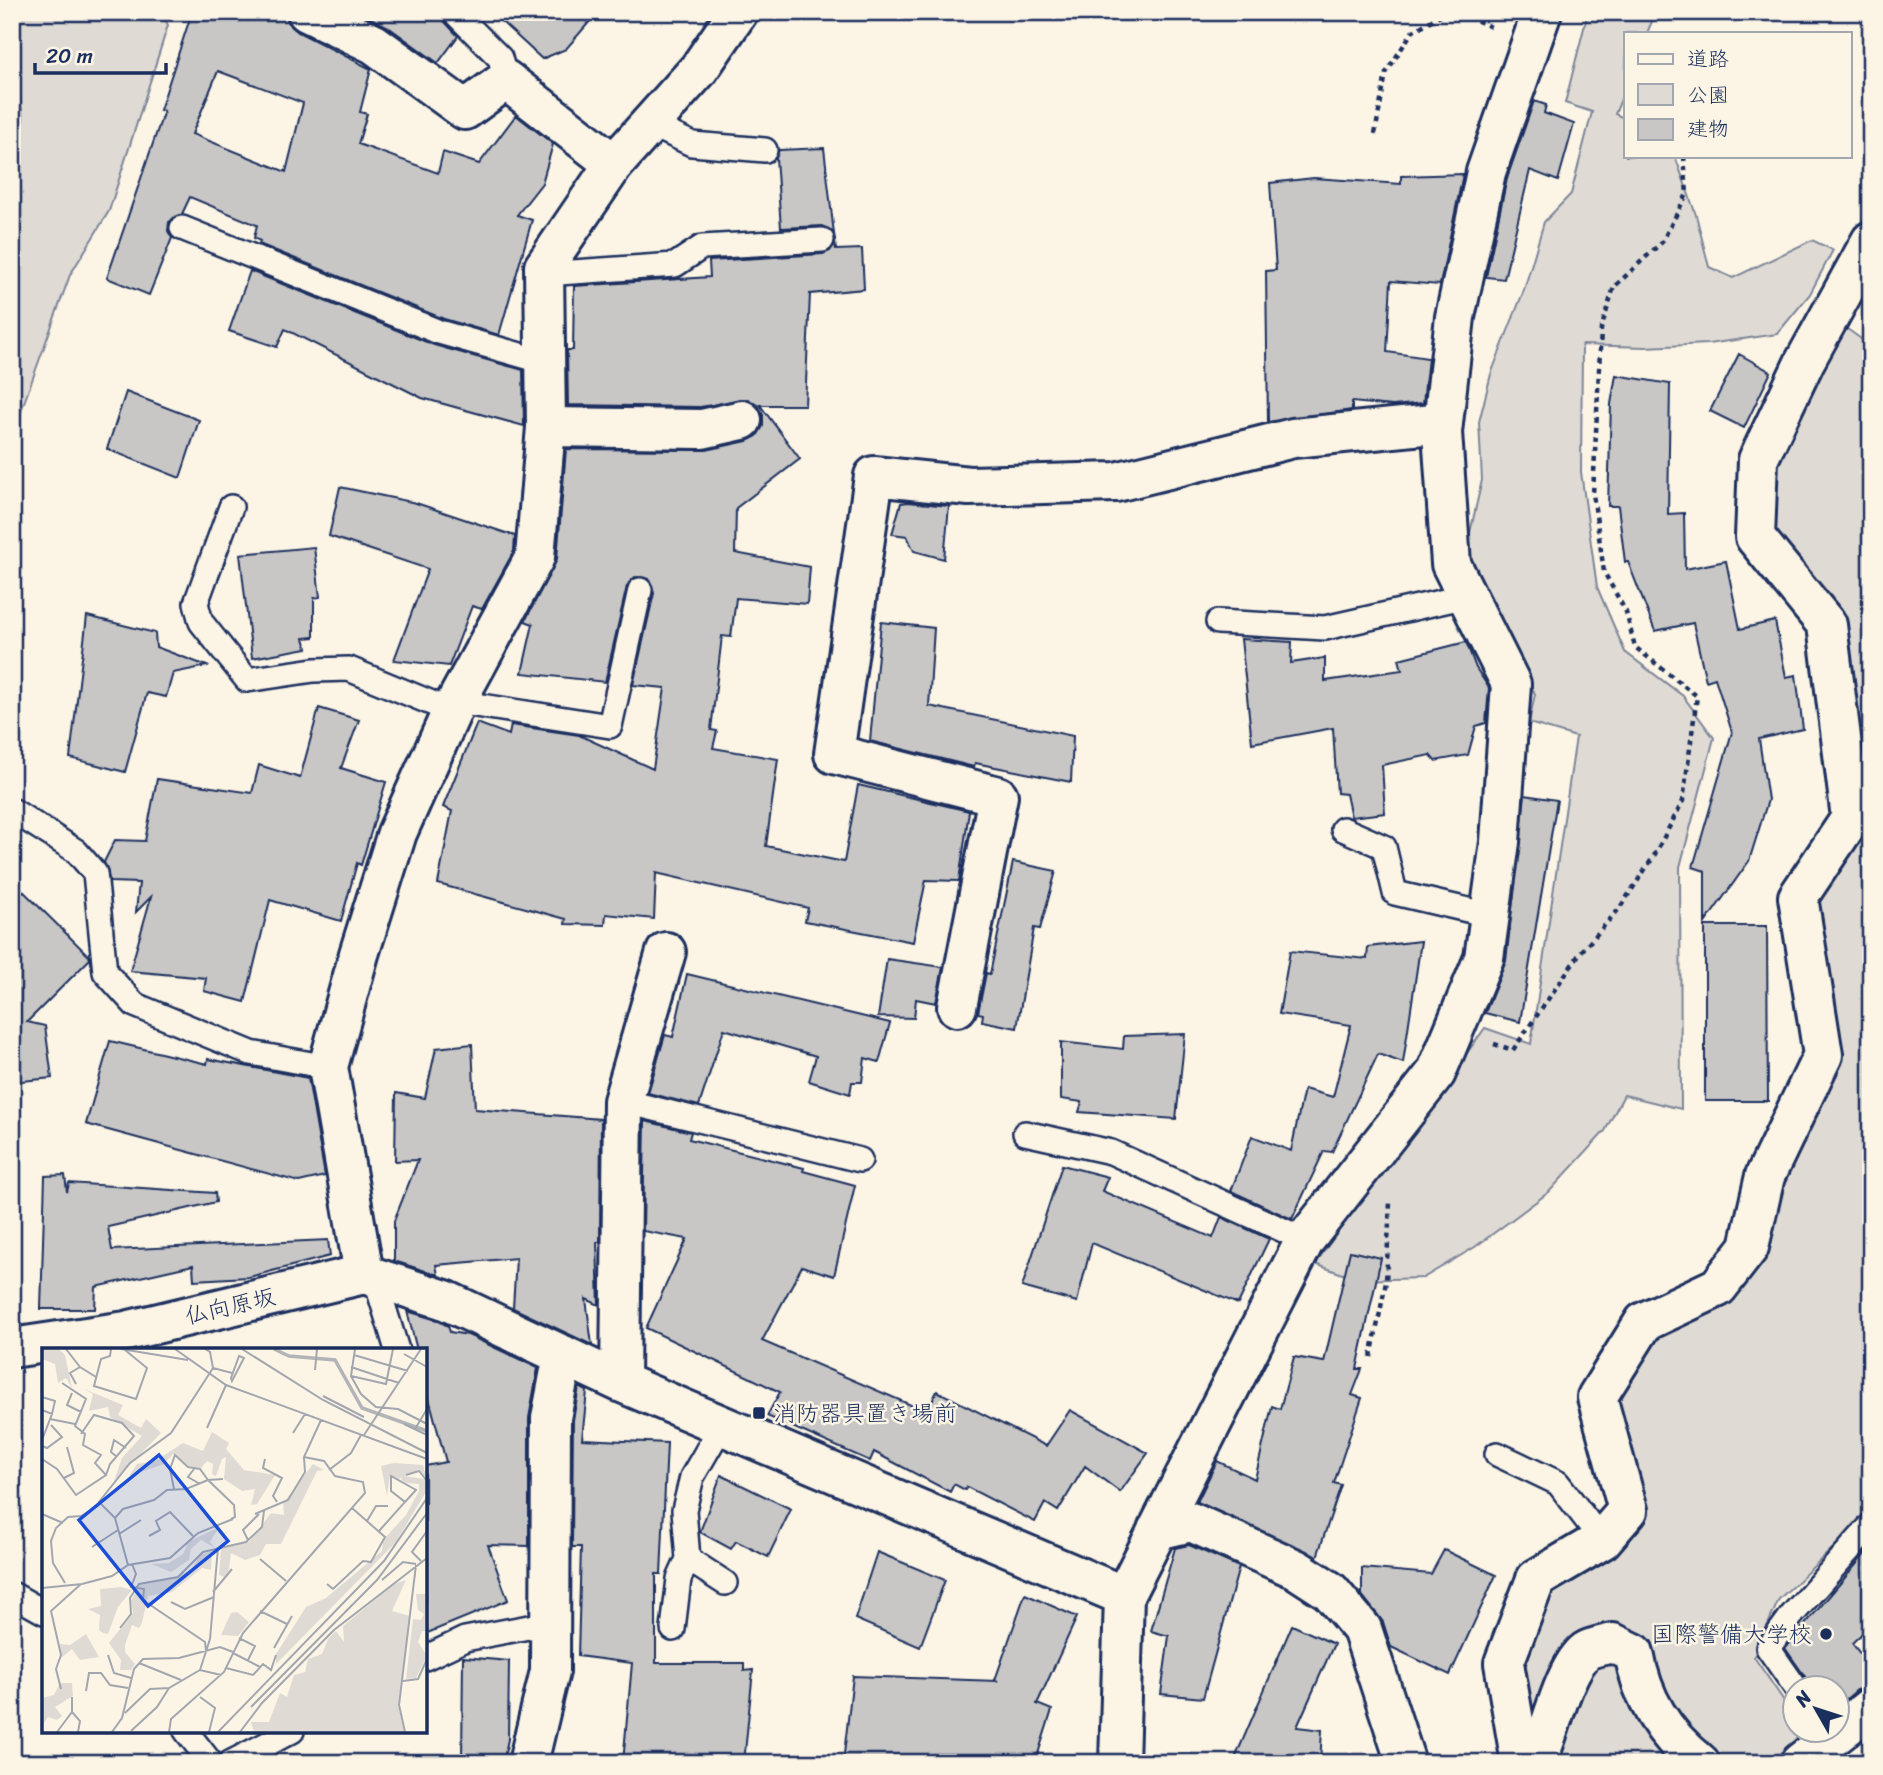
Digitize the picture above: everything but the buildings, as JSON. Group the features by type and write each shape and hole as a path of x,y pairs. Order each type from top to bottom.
{"street":[{"path":"307,12 374,44 465,110 506,80 614,164"},
{"path":"738,12 699,69 614,164 544,267 546,428 535,557 453,706 397,833 359,954 328,1067 370,1276 445,1300 620,1382 1124,1596"},
{"path":"1119,1763 1124,1596 1305,1240 1436,1073 1484,958 1500,842 1511,684 1451,564 1443,423 1455,317 1486,172 1531,16"},
{"path":"1521,1763 1504,1663 1536,1579 1602,1540 1628,1510 1597,1397 1644,1322 1718,1287 1749,1248 1765,1176 1823,1055 1798,897 1851,817 1841,715 1827,625 1755,537 1754,508 1758,460 1805,361 1871,241"},
{"path":"546,428 702,429 742,421"},
{"path":"957,1007 998,796 834,754 874,476 969,486 1116,482 1293,438 1443,423"},
{"path":"620,1382 623,1101 666,952"},
{"name":"仏向原坂","path":"13,1352 126,1331 370,1276"},
{"path":"528,1763 550,1671 551,1418 563,1355"},
{"path":"1157,1530 1191,1522 1296,1569 1330,1591 1362,1629 1406,1763"},
{"path":"1536,1763 1548,1740 1565,1682 1586,1651 1613,1643 1634,1653 1640,1685 1652,1709 1682,1749 1700,1763"},
{"path":"1852,1719 1871,1707"},
{"path":"1800,1763 1818,1744"}],"lane":[{"path":"454,12 500,58 506,80"},
{"path":"650,124 692,144 765,150"},
{"path":"182,228 439,332 545,362"},
{"path":"544,274 675,265 702,247 822,240"},
{"path":"231,507 196,603 201,622 247,680 314,670 349,669 453,706 610,726 639,590"},
{"path":"1218,622 1325,628 1467,596"},
{"path":"12,810 76,851 94,873 105,972 135,1004 185,1028 251,1053 328,1067"},
{"path":"1343,829 1384,847 1395,893 1489,915"},
{"path":"623,1101 860,1160"},
{"path":"1025,1133 1111,1152 1305,1240"},
{"path":"370,1276 396,1348"},
{"path":"673,1629 679,1580 688,1559 684,1510 692,1477 722,1426"},
{"path":"1497,1454 1558,1483 1602,1540"},
{"path":"1786,1674 1768,1648 1792,1615 1871,1525"},
{"path":"688,1559 725,1583"},
{"path":"12,1594 42,1611"},
{"path":"427,1657 465,1639 550,1623"},
{"path":"188,1733 211,1763"},
{"path":"230,1763 288,1733"}],"path":[{"path":"1374,134 1386,73 1412,32 1445,12"},
{"path":"1513,1050 1580,953 1619,909 1654,856 1683,801 1697,695 1636,647 1626,612 1604,572 1593,495 1601,329 1614,287 1662,242 1687,194 1684,158"},
{"path":"1371,1357 1386,1282 1390,1199"}],"green space":[{"path":"12,12 161,12 168,25 109,211 70,275 12,436 12,164 23,119 12,51"},
{"path":"1588,12 1656,12 1647,32 1624,32 1624,92 1615,114 1624,118 1624,158 1676,158 1696,215 1709,267 1733,278 1812,240 1833,250 1810,294 1777,334 1708,344 1645,347 1582,345 1581,472 1597,587 1625,652 1683,696 1714,738 1680,867 1681,1109 1624,1095 1605,1131 1549,1192 1475,1247 1423,1278 1359,1280 1315,1264 1485,1028 1531,1044 1576,737 1529,723 1535,694 1466,551 1482,480 1479,422 1491,374 1524,290 1544,222 1571,194 1592,112 1565,103"},
{"path":"1843,326 1871,346 1871,1512 1779,1599 1754,1657 1782,1698 1782,1744 1826,1744 1850,1763 1544,1763 1518,1669 1546,1588 1613,1555 1647,1510 1615,1397 1655,1335 1725,1297 1792,1139 1837,1054 1808,899 1864,819 1846,631 1768,532 1773,463"}],"place":[{"name":"消防器具置き場前","path":"759,1413"},
{"name":"国際警備大学校","path":"1826,1634"}]}
